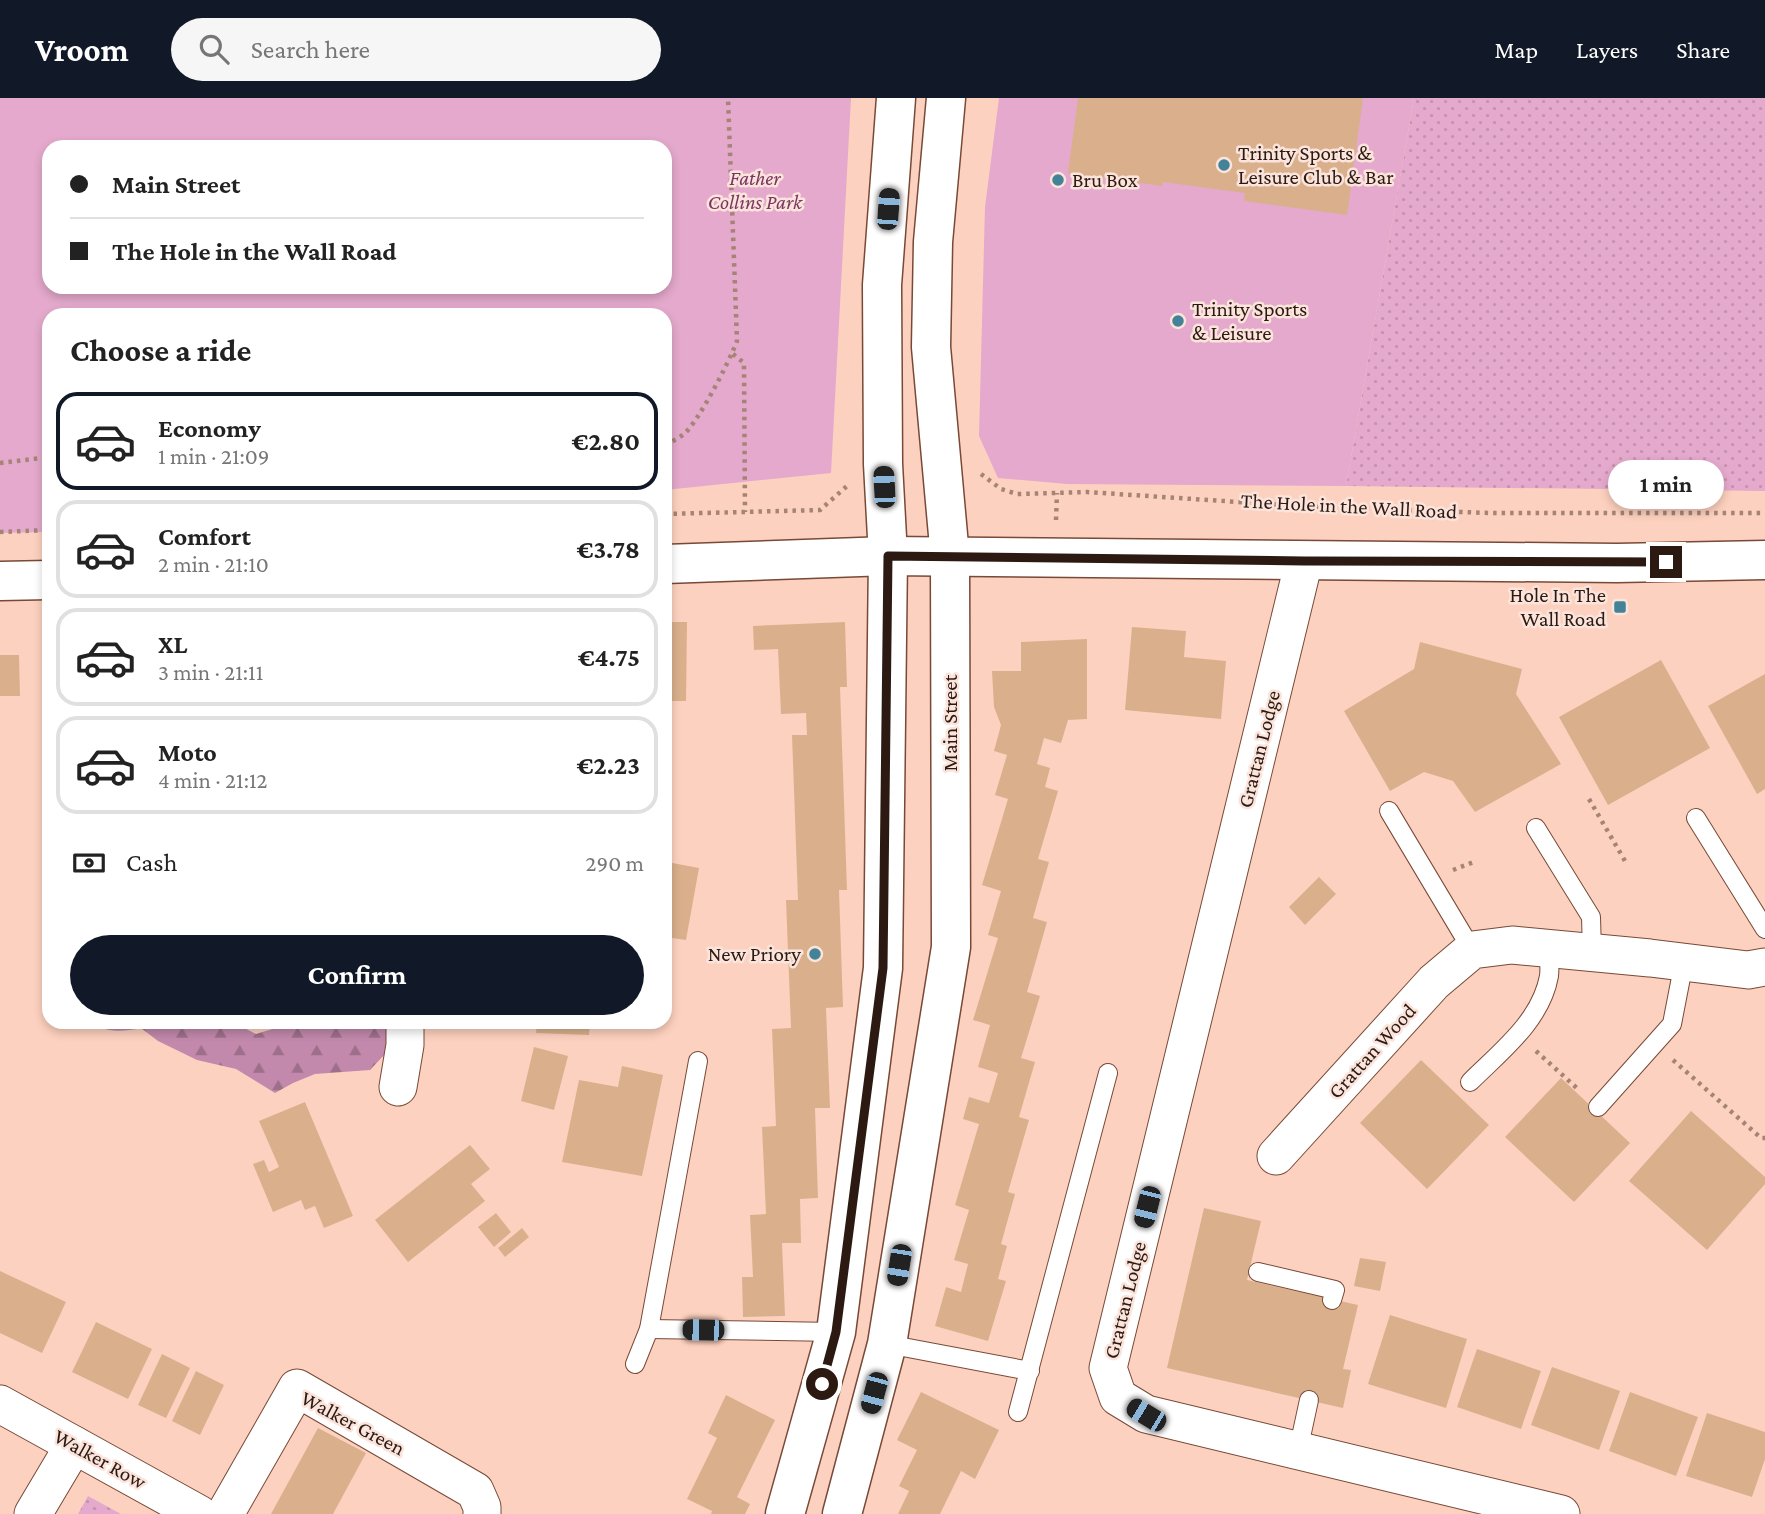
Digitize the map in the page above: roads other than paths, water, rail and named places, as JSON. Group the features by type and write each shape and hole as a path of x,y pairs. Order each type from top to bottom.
{"street":[{"path":"785,1514 836,1332 883,968 888,556 883,464 882,285 896,98"},
{"name":"Main Street","path":"842,1514 887,1344 951,947 950,557 932,347 933,242 946,98"},
{"path":"672,564 888,556 1617,563 1765,560"},
{"name":"Grattan Lodge","path":"1304,561 1108,1368 1118,1397 1146,1415 1554,1513"},
{"path":"0,581 42,580"},
{"path":"1472,950 1512,945 1748,970 1765,967"},
{"name":"Grattan Wood","path":"1276,1156 1434,982 1472,950"},
{"path":"398,1087 405,1029"},
{"path":"836,1332 887,1344"},
{"name":"Walker Green","path":"225,1514 298,1388 475,1491 482,1514"},
{"name":"Walker Row","path":"0,1404 199,1514"},
{"path":"33,1514 74,1445"}],"lane":[{"path":"1390,811 1472,950"},
{"path":"1696,818 1765,929"},
{"path":"1536,828 1591,917 1591,952"},
{"path":"1470,1082 1518,1034 1538,1009 1549,975 1548,948"},
{"path":"1598,1107 1672,1024 1684,962"},
{"path":"635,1364 649,1329 698,1061"},
{"path":"1018,1412 1108,1073"},
{"path":"1258,1272 1335,1290 1332,1300"},
{"path":"649,1329 836,1332"},
{"path":"887,1344 1030,1371"},
{"path":"1298,1451 1309,1400"}],"place":[{"name":"Trinity Sports & Leisure Club & Bar","path":"1224,165"},
{"name":"Bru Box","path":"1058,180"},
{"name":"Trinity Sports & Leisure","path":"1178,321"},
{"name":"Hole In The Wall Road","path":"1620,607"},
{"name":"New Priory","path":"815,954"}],"park label":[{"name":"Father Collins Park","path":"755,190"}]}
